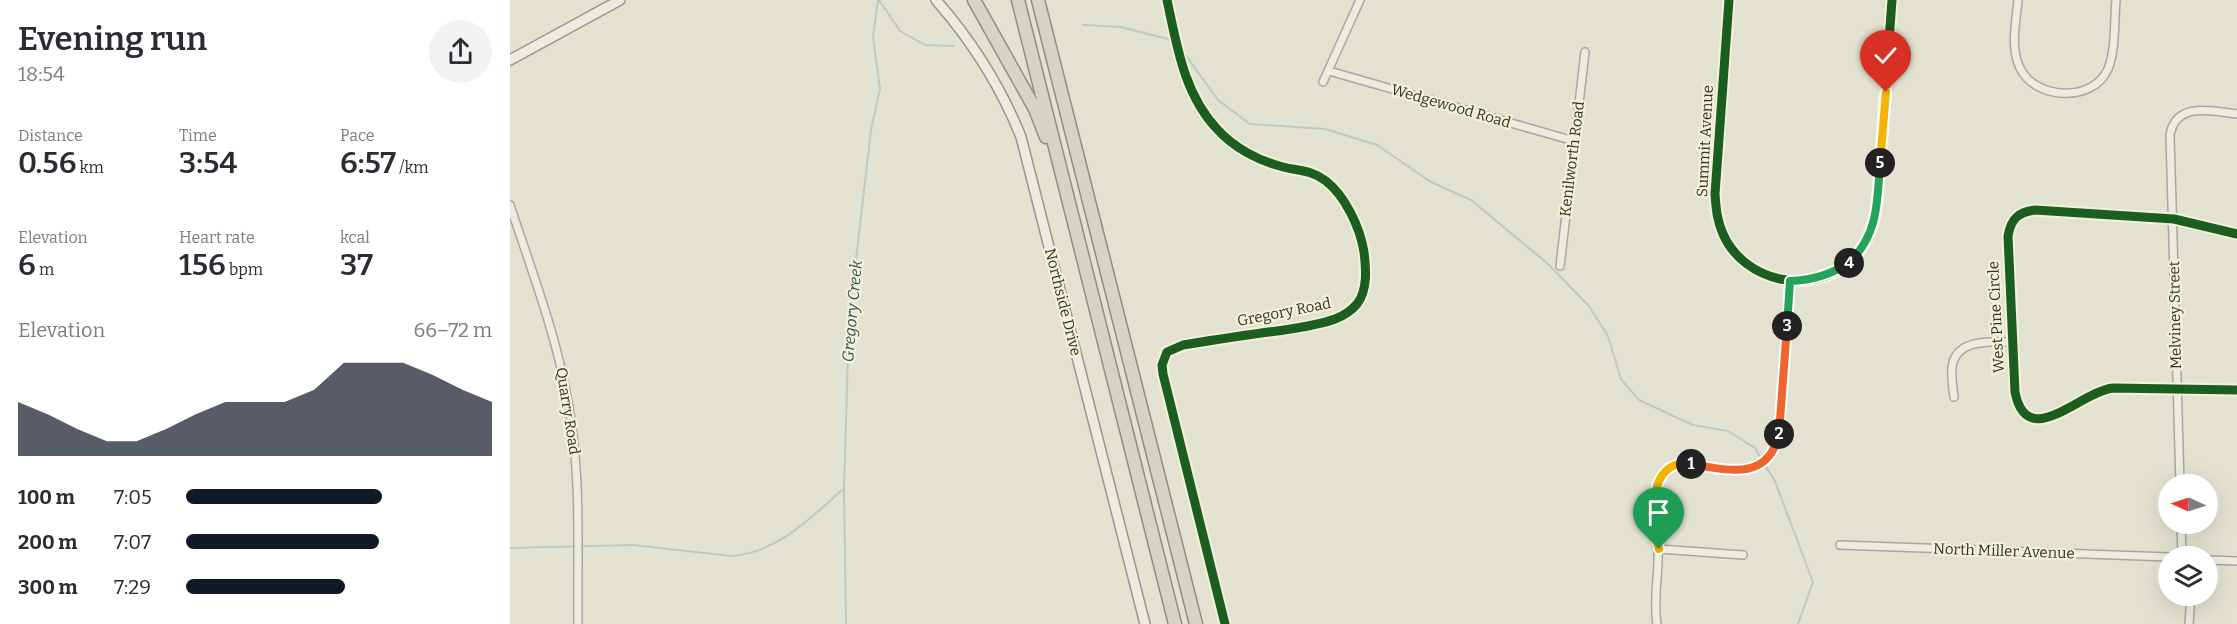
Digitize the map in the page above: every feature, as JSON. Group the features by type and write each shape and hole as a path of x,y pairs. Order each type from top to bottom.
{"highway":[{"path":"974,0 1035,110 1058,166 1075,224"},
{"path":"1018,0 1175,624"},
{"path":"1038,0 1196,624"}],"street":[{"path":"510,60 620,0"},
{"name":"Northside Drive","path":"936,0 951,17 996,84 1021,137 1145,624"},
{"name":"Gregory Road","path":"1167,0 1189,87 1202,110 1218,130 1238,147 1260,159 1300,169 1327,182 1344,202 1356,225 1364,250 1366,276 1364,290 1358,303 1348,313 1335,319 1305,326 1183,345 1167,352 1164,358 1163,374 1225,624"},
{"path":"1323,82 1360,0"},
{"name":"Summit Avenue","path":"1729,0 1716,194 1717,215 1723,235 1735,253 1750,267 1769,277 1790,281"},
{"path":"1656,624 1655,595 1659,549 1653,530 1653,511 1656,492 1663,474 1673,466 1686,464 1732,471 1746,470 1759,466 1770,457 1777,445 1780,432 1790,281 1811,280 1832,274 1843,267 1864,246 1874,226 1892,0"},
{"path":"2018,0 2015,45 2016,58 2021,71 2030,82 2042,89 2066,93 2083,91 2097,83 2107,70 2112,54 2116,0"},
{"name":"Kenilworth Road","path":"1560,266 1585,52"},
{"name":"Wedgewood Road","path":"1329,71 1574,141"},
{"name":"Melviney Street","path":"2180,474 2170,135 2177,118 2190,111 2237,114"},
{"name":"Quarry Road","path":"510,205 555,340 568,399 576,457 579,513 578,624"},
{"name":"West Pine Circle","path":"2174,219 2035,210 2024,211 2015,217 2009,226 2008,236 2012,342 2018,404 2025,414 2035,419 2048,419 2102,389 2237,390"},
{"path":"2174,219 2237,234"},
{"path":"1954,397 1952,364 1956,355 1970,344 2012,342"},
{"name":"North Miller Avenue","path":"1840,545 2158,557"},
{"path":"1659,549 1743,555"},
{"path":"2218,560 2237,561"},
{"path":"2189,624 2190,606"}],"waterway":[{"name":"Gregory Creek","path":"846,624 844,489 849,320 871,130 880,89 873,37 878,0"},
{"path":"879,0 900,31 925,45 954,46"},
{"path":"1083,25 1121,27 1168,39 1174,43"},
{"path":"1179,46 1218,100 1250,124 1325,129 1377,145 1431,182 1471,200 1547,263 1589,306 1608,336 1621,379 1639,400 1693,425 1728,431 1755,448 1760,457"},
{"path":"1766,467 1775,481 1813,582 1798,624"},
{"path":"510,548 633,545 731,556 763,548 791,533 842,490"}],"cycle path":[{"path":"1167,0 1183,69 1206,115 1224,136 1247,153 1283,167 1321,177 1333,187 1351,213 1359,232 1365,258 1365,279 1361,298 1352,309 1341,316 1306,326 1183,345 1167,352 1162,365 1225,624"},
{"path":"1729,0 1715,194 1718,219 1723,234 1746,264 1780,279 1799,281 1817,279 1834,272 1850,261 1861,249 1871,228 1877,205 1892,0"},
{"path":"2237,234 2174,219 2035,210 2016,217 2008,236 2015,392 2021,409 2031,418 2043,418 2056,414 2113,388 2237,390"}],"route":[{"path":"1659,549 1653,530 1653,511 1656,492 1663,474 1673,466 1686,464 1732,471 1746,470 1759,466 1770,457 1777,445 1780,432 1790,281 1811,280 1832,274 1850,262 1864,246 1874,226 1886,92"}]}
